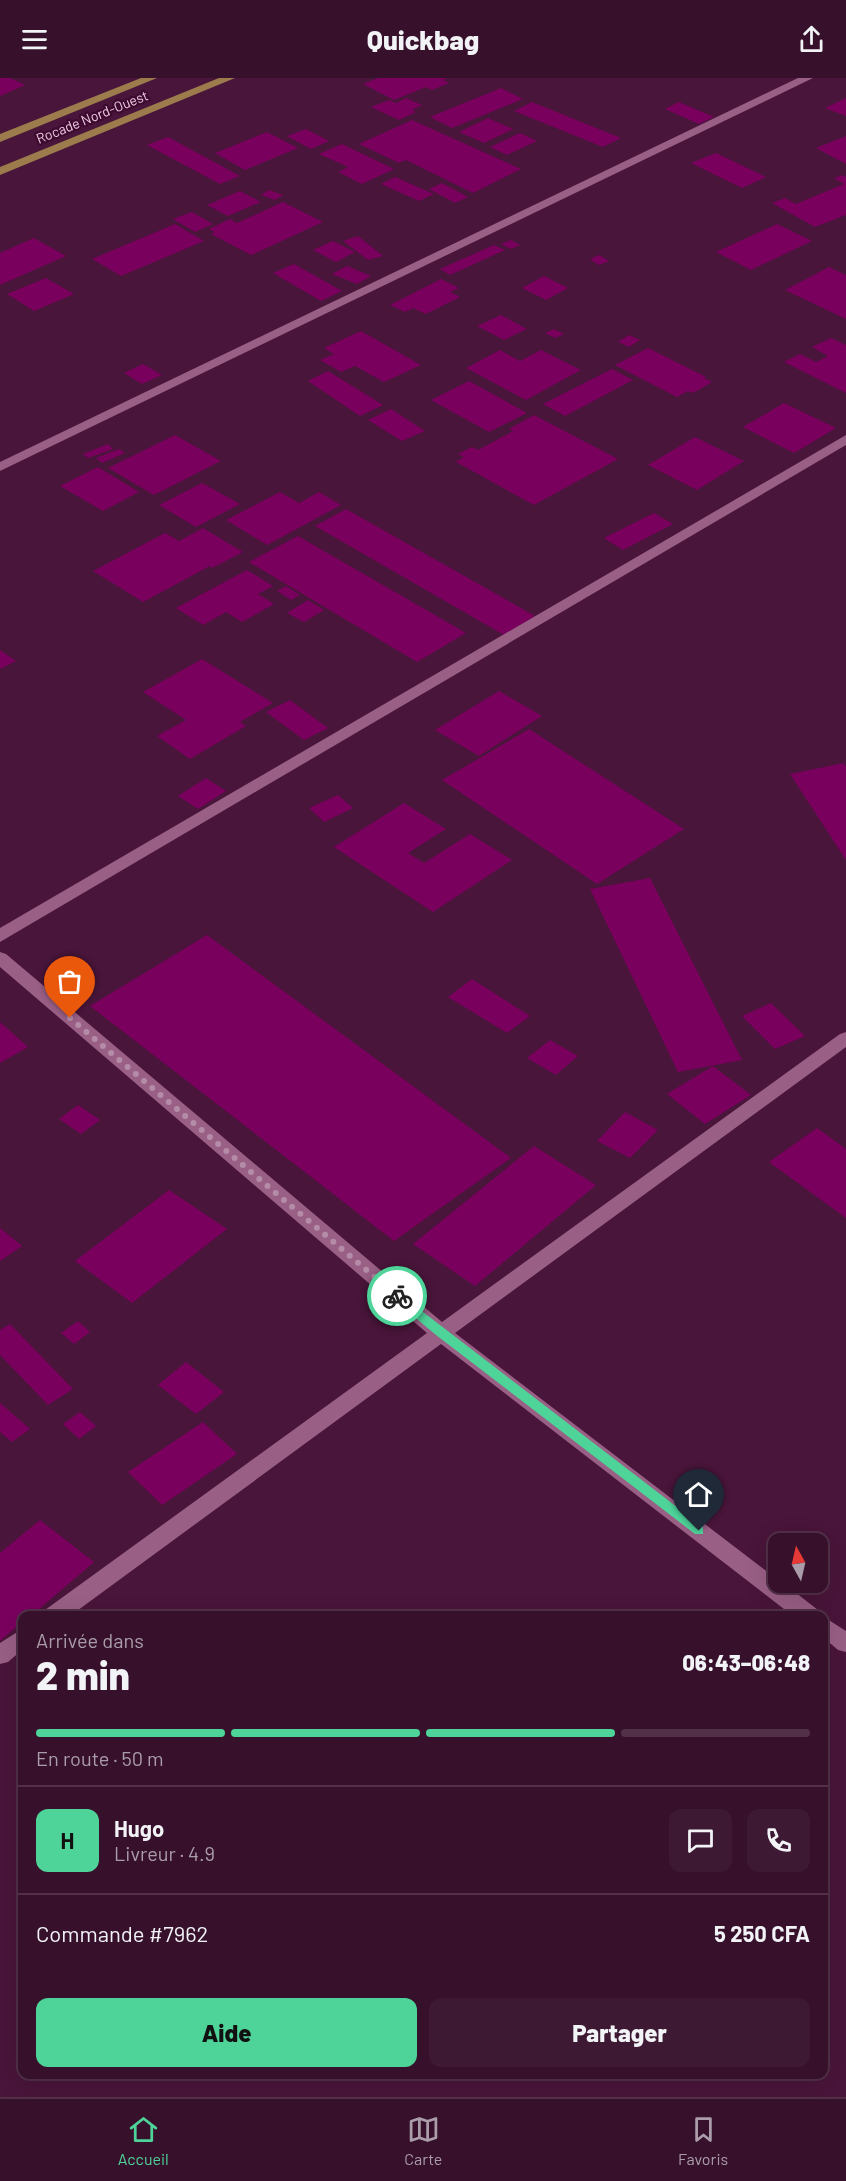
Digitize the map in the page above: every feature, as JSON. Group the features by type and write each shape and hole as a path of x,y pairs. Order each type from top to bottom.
{"main road":[{"name":"Rocade Nord-Ouest","path":"0,138 151,78"},
{"name":"Rocade Nord-Ouest","path":"0,171 230,78"}],"street":[{"path":"0,467 807,78"},
{"path":"0,936 846,440"},
{"path":"0,958 440,1332 803,1611"},
{"path":"60,1611 846,1038"},
{"path":"828,1629 846,1643"},
{"path":"0,1655 18,1641"}],"building":[{"path":"0,78 10,78 25,85 0,96"},
{"path":"378,78 448,78 443,80 449,83 432,90 426,87 394,100 363,84"},
{"path":"501,88 523,99 452,128 430,117"},
{"path":"406,98 422,105 412,110 416,112 399,120 371,107 389,100 396,103"},
{"path":"846,98 846,116 825,108"},
{"path":"532,102 621,138 603,147 514,111"},
{"path":"679,102 714,117 699,124 665,109"},
{"path":"488,118 513,129 484,143 459,132"},
{"path":"412,120 521,169 473,193 406,160 399,163 359,144"},
{"path":"306,129 329,141 311,149 287,136"},
{"path":"267,132 298,148 245,170 215,153"},
{"path":"520,133 537,141 507,155 490,147"},
{"path":"846,136 846,164 816,148"},
{"path":"168,137 240,176 220,184 147,145"},
{"path":"342,144 394,169 362,184 338,172 348,167 319,154"},
{"path":"716,153 766,177 742,188 691,163"},
{"path":"843,175 846,177 846,215 815,227 772,203 785,198 796,204 844,184 834,178"},
{"path":"395,177 434,194 419,201 381,184"},
{"path":"442,183 468,197 455,203 429,189"},
{"path":"269,190 283,195 275,200 261,195"},
{"path":"240,191 261,202 228,216 207,205"},
{"path":"283,202 323,222 251,255 211,234 215,232 209,229 230,219 237,223"},
{"path":"192,212 213,224 195,232 173,219"},
{"path":"175,224 204,241 121,276 92,259"},
{"path":"777,224 812,241 751,270 716,252"},
{"path":"358,236 383,256 368,260 343,241"},
{"path":"34,238 66,256 0,285 0,253"},
{"path":"511,240 520,245 511,249 501,244"},
{"path":"333,241 355,252 336,262 313,250"},
{"path":"494,245 505,250 450,275 440,269"},
{"path":"599,255 609,261 599,265 590,259"},
{"path":"294,264 342,291 321,301 273,273"},
{"path":"347,266 371,276 357,284 332,274"},
{"path":"829,267 846,275 846,319 785,290"},
{"path":"544,276 568,288 546,300 522,288"},
{"path":"46,278 74,294 34,311 7,294"},
{"path":"441,279 459,288 450,292 460,297 426,314 413,308 405,312 390,305"},
{"path":"501,315 527,329 504,340 477,326"},
{"path":"554,329 564,334 555,338 545,333"},
{"path":"361,331 421,365 384,382 355,366 341,372 320,360 334,354 324,348"},
{"path":"629,335 640,340 629,347 618,342"},
{"path":"831,338 846,345 846,393 784,362 800,354 816,362 828,356 812,347"},
{"path":"648,348 712,382 693,393 688,391 677,397 615,365"},
{"path":"500,350 520,361 541,350 581,370 526,400 466,368"},
{"path":"143,364 162,375 142,384 124,373"},
{"path":"612,369 633,380 565,416 543,404"},
{"path":"328,371 383,405 360,416 308,381"},
{"path":"469,381 527,413 489,432 431,400"},
{"path":"784,403 836,428 794,453 743,427"},
{"path":"391,409 425,431 402,441 368,420"},
{"path":"534,415 618,459 534,505 456,462 464,457 458,454 472,447 478,450 513,431 509,429"},
{"path":"175,435 221,461 154,495 108,468"},
{"path":"695,437 744,461 697,490 648,465"},
{"path":"108,444 113,449 88,458 83,454"},
{"path":"119,449 125,453 102,463 96,458"},
{"path":"98,467 139,492 103,511 60,486"},
{"path":"202,483 240,504 196,527 159,505"},
{"path":"280,492 299,503 319,492 341,505 267,545 226,520"},
{"path":"346,509 535,616 504,635 315,526"},
{"path":"654,513 673,524 623,550 604,538"},
{"path":"203,528 243,552 212,568 210,566 143,602 93,571 165,533 179,541"},
{"path":"298,536 466,633 417,662 249,562"},
{"path":"247,570 273,586 258,594 274,604 242,622 226,612 203,625 176,608"},
{"path":"286,586 300,595 291,600 277,591"},
{"path":"308,600 324,610 304,622 287,613"},
{"path":"0,650 16,661 0,669"},
{"path":"202,659 273,703 240,722 246,726 190,759 157,736 186,720 143,692"},
{"path":"499,691 542,716 479,756 435,730"},
{"path":"290,700 328,728 304,740 266,712"},
{"path":"529,729 684,829 597,884 442,780"},
{"path":"844,763 846,767 846,860 790,774"},
{"path":"206,778 226,791 198,809 178,796"},
{"path":"338,795 353,808 324,822 309,808"},
{"path":"404,803 446,829 408,853 424,863 470,834 512,860 433,912 334,847"},
{"path":"650,878 742,1060 678,1072 590,889"},
{"path":"207,935 511,1158 394,1241 90,1006"},
{"path":"472,979 530,1016 507,1033 448,997"},
{"path":"771,1003 805,1036 775,1049 742,1016"},
{"path":"0,1022 28,1047 0,1063"},
{"path":"550,1040 578,1056 556,1075 527,1058"},
{"path":"713,1066 751,1095 705,1124 667,1094"},
{"path":"78,1105 100,1120 81,1134 59,1119"},
{"path":"625,1112 658,1130 630,1158 597,1141"},
{"path":"817,1128 846,1149 846,1218 769,1162"},
{"path":"534,1146 596,1185 475,1286 413,1244"},
{"path":"169,1190 227,1229 132,1303 75,1261"},
{"path":"0,1228 22,1246 0,1261"},
{"path":"78,1321 90,1332 74,1344 61,1333"},
{"path":"10,1324 73,1389 48,1405 0,1355 0,1330"},
{"path":"186,1362 224,1392 196,1414 158,1385"},
{"path":"0,1403 30,1429 12,1442 0,1432"},
{"path":"80,1412 96,1426 79,1439 63,1424"},
{"path":"203,1422 237,1454 162,1505 128,1472"},
{"path":"40,1520 94,1562 37,1611 18,1611 18,1625 0,1641 0,1553"}],"way so far":[{"path":"70,1018 397,1296"}],"route":[{"path":"397,1296 440,1332 699,1531"}]}
